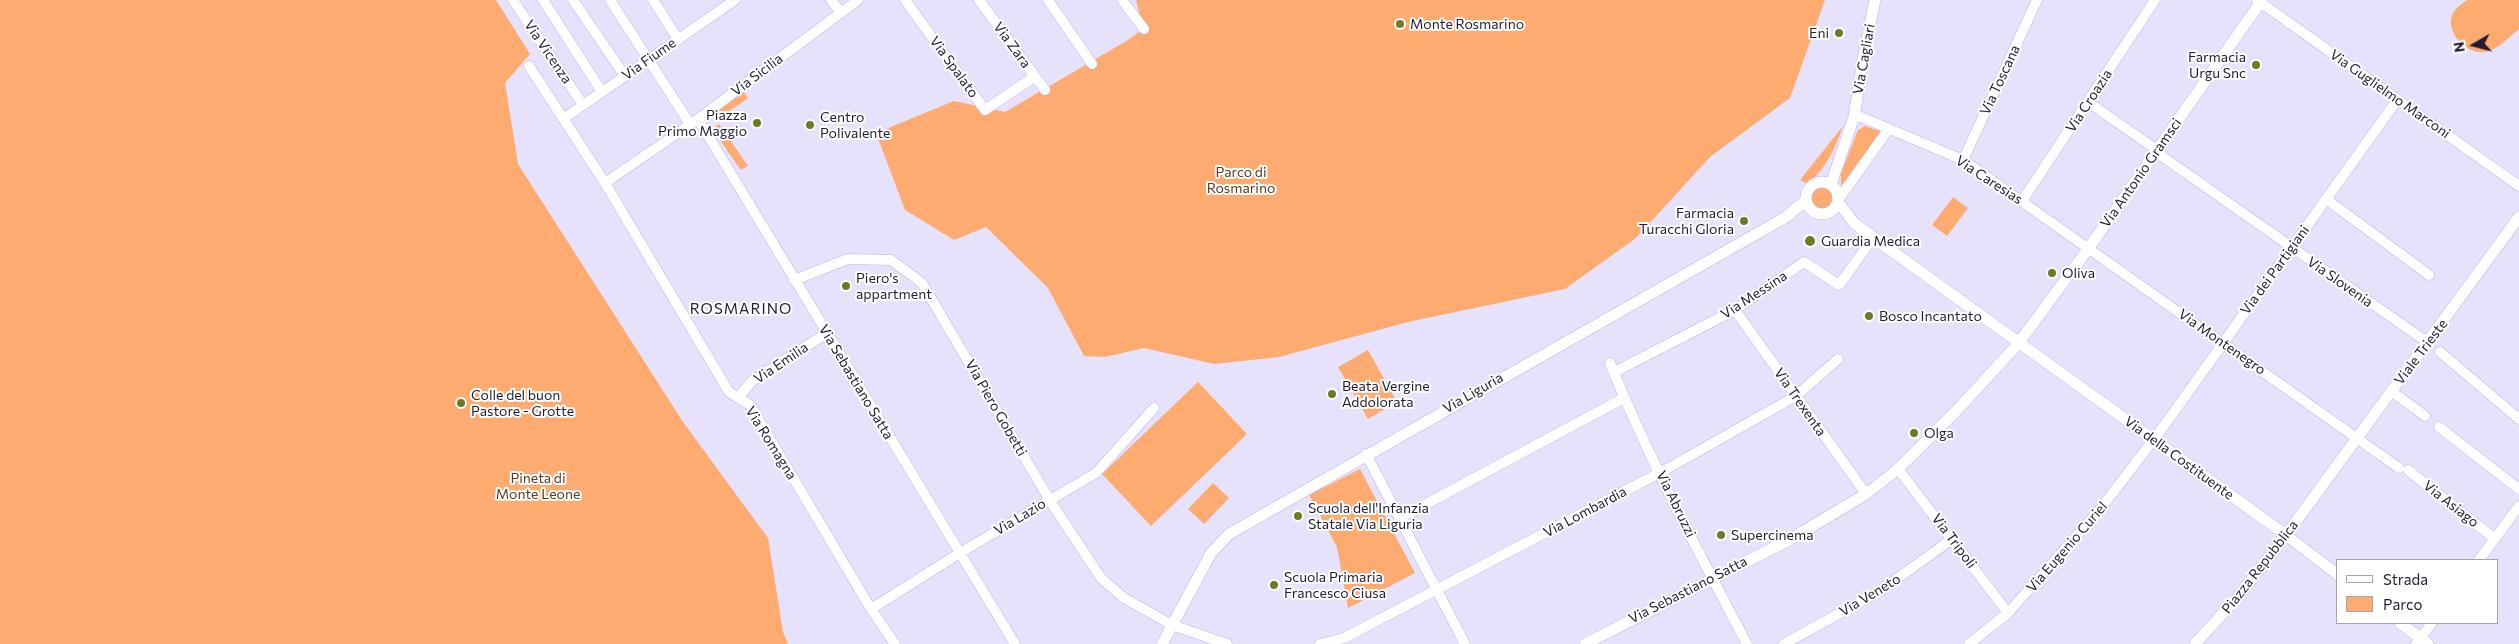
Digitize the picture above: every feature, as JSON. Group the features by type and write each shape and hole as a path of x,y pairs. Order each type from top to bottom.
{"street":[{"name":"Via Vicenza","path":"513,0 583,105"},
{"path":"543,0 602,92"},
{"path":"573,0 625,76"},
{"name":"Via Sebastiano Satta","path":"610,0 649,60 694,121 794,280 1015,644"},
{"path":"653,0 678,39"},
{"name":"Via Fiume","path":"563,119 735,0"},
{"path":"831,0 841,13"},
{"name":"Via Sicilia","path":"605,183 694,121 858,0"},
{"name":"Via Spalato","path":"905,0 985,110 1034,77"},
{"name":"Via Zara","path":"979,0 1045,90"},
{"path":"1048,0 1092,64"},
{"path":"1122,0 1144,29"},
{"name":"Via Cagliari","path":"1840,154 1854,117 1875,0"},
{"name":"Via Toscana","path":"1963,160 2037,0"},
{"name":"Via Croazia","path":"2022,201 2155,0"},
{"name":"Via Guglielmo Marconi","path":"2260,1 2519,186"},
{"name":"Via Antonio Gramsci","path":"2018,344 2088,249 2260,1"},
{"name":"Via Romagna","path":"529,66 605,183 728,392 750,405 871,609 895,644"},
{"name":"Via dei Partigiani","path":"2153,440 2397,100"},
{"name":"Via Slovenia","path":"2088,102 2291,248 2427,342"},
{"name":"Via Caresias","path":"1854,117 1861,117 1963,160 2088,249"},
{"path":"1813,208 1831,211 1888,130"},
{"path":"1813,208 1808,189 1818,182 1840,154"},
{"path":"1831,184 1840,154"},
{"path":"1818,182 1831,184 1838,193 1838,201 1854,223"},
{"path":"2326,199 2429,275"},
{"path":"1813,208 1854,223"},
{"name":"Via Liguria","path":"1162,644 1211,553 1229,534 1366,454 1786,217 1813,208"},
{"name":"Viale Trieste","path":"2322,486 2356,437 2392,391 2519,217"},
{"name":"Via della Costituente","path":"1854,223 2018,344 2286,535 2336,573"},
{"name":"Via Messina","path":"1612,367 1735,310 1804,262 1839,285 1873,238"},
{"name":"Via Montenegro","path":"2088,249 2356,437"},
{"name":"Via Piero Gobetti","path":"794,280 848,258 891,260 922,283 1049,499 1101,578 1124,598 1172,625"},
{"name":"Via Trexenta","path":"1735,310 1866,494"},
{"name":"Via Emilia","path":"738,398 752,381 827,333"},
{"name":"Via Sebastiano Satta","path":"1584,644 1712,577 1789,540 1866,494 1898,469 1958,409 2018,344"},
{"path":"2440,352 2519,419"},
{"name":"Via Lombardia","path":"1320,644 1344,638 1661,472 1796,396 1838,360"},
{"name":"Via Abruzzi","path":"1612,367 1624,398 1747,644"},
{"path":"2392,391 2425,416"},
{"path":"1400,518 1624,398"},
{"name":"Via Lazio","path":"871,609 960,553 1096,472 1154,408"},
{"path":"2439,427 2519,489"},
{"name":"Via Asiago","path":"2356,437 2403,469 2495,539"},
{"name":"Via Eugenio Curiel","path":"1969,644 2008,613 2101,508 2153,440"},
{"path":"1366,454 1465,644"},
{"name":"Via Tripoli","path":"1898,469 2008,613"},
{"name":"Piazza Repubblica","path":"2195,644 2238,598 2322,486"},
{"path":"2480,559 2519,506"},
{"name":"Via Veneto","path":"1784,644 1880,591 1952,539"},
{"path":"2401,624 2421,642 2431,624"},
{"path":"1172,625 1227,644"}],"green space":[{"name":"Pineta di Monte Leone","path":"0,0 496,0 530,54 505,83 518,164 683,422 768,538 783,632 788,644 0,644"},
{"name":"Parco di Rosmarino","path":"1136,0 1825,0 1790,98 1710,157 1636,238 1565,289 1408,322 1279,357 1214,364 1144,348 1105,357 1084,356 1048,288 986,227 954,240 905,210 876,133 954,101 1005,112 1128,40 1143,29"},
{"path":"2467,0 2519,0 2519,29 2503,43 2489,51 2477,52 2469,49 2457,39 2451,25 2451,17 2455,10"},
{"path":"744,92 748,98 718,119 714,114"},
{"path":"719,124 748,166 741,170 712,129"},
{"path":"1843,126 1833,151 1820,172 1807,184 1800,180"},
{"path":"1865,126 1885,133 1841,188 1841,173 1858,130"},
{"path":"1822,186 1830,190 1834,198 1830,206 1822,210 1814,206 1810,198 1814,190"},
{"path":"1953,197 1968,208 1947,236 1932,225"},
{"path":"1368,350 1397,402 1368,419 1338,367"},
{"path":"1198,382 1247,434 1151,526 1102,474"},
{"path":"1360,469 1415,573 1348,608 1337,547 1309,495"},
{"path":"1213,483 1229,498 1204,524 1188,509"}],"place":[{"name":"Monte Rosmarino","path":"1400,24"},
{"name":"Eni","path":"1839,33"},
{"name":"Farmacia Urgu Snc","path":"2256,65"},
{"name":"Piazza Primo Maggio","path":"757,123"},
{"name":"Centro Polivalente","path":"810,125"},
{"name":"Farmacia Turacchi Gloria","path":"1744,221"},
{"name":"Guardia Medica","path":"1810,241"},
{"name":"Oliva","path":"2052,273"},
{"name":"Piero's appartment","path":"846,286"},
{"name":"Bosco Incantato","path":"1869,316"},
{"name":"Beata Vergine Addolorata","path":"1332,394"},
{"name":"Colle del buon Pastore - Grotte","path":"461,403"},
{"name":"Olga","path":"1914,433"},
{"name":"Scuola dell'Infanzia Statale Via Liguria","path":"1298,516"},
{"name":"Supercinema","path":"1721,535"},
{"name":"Scuola Primaria Francesco Ciusa","path":"1274,585"}],"district":[{"name":"ROSMARINO","path":"741,309"}]}
